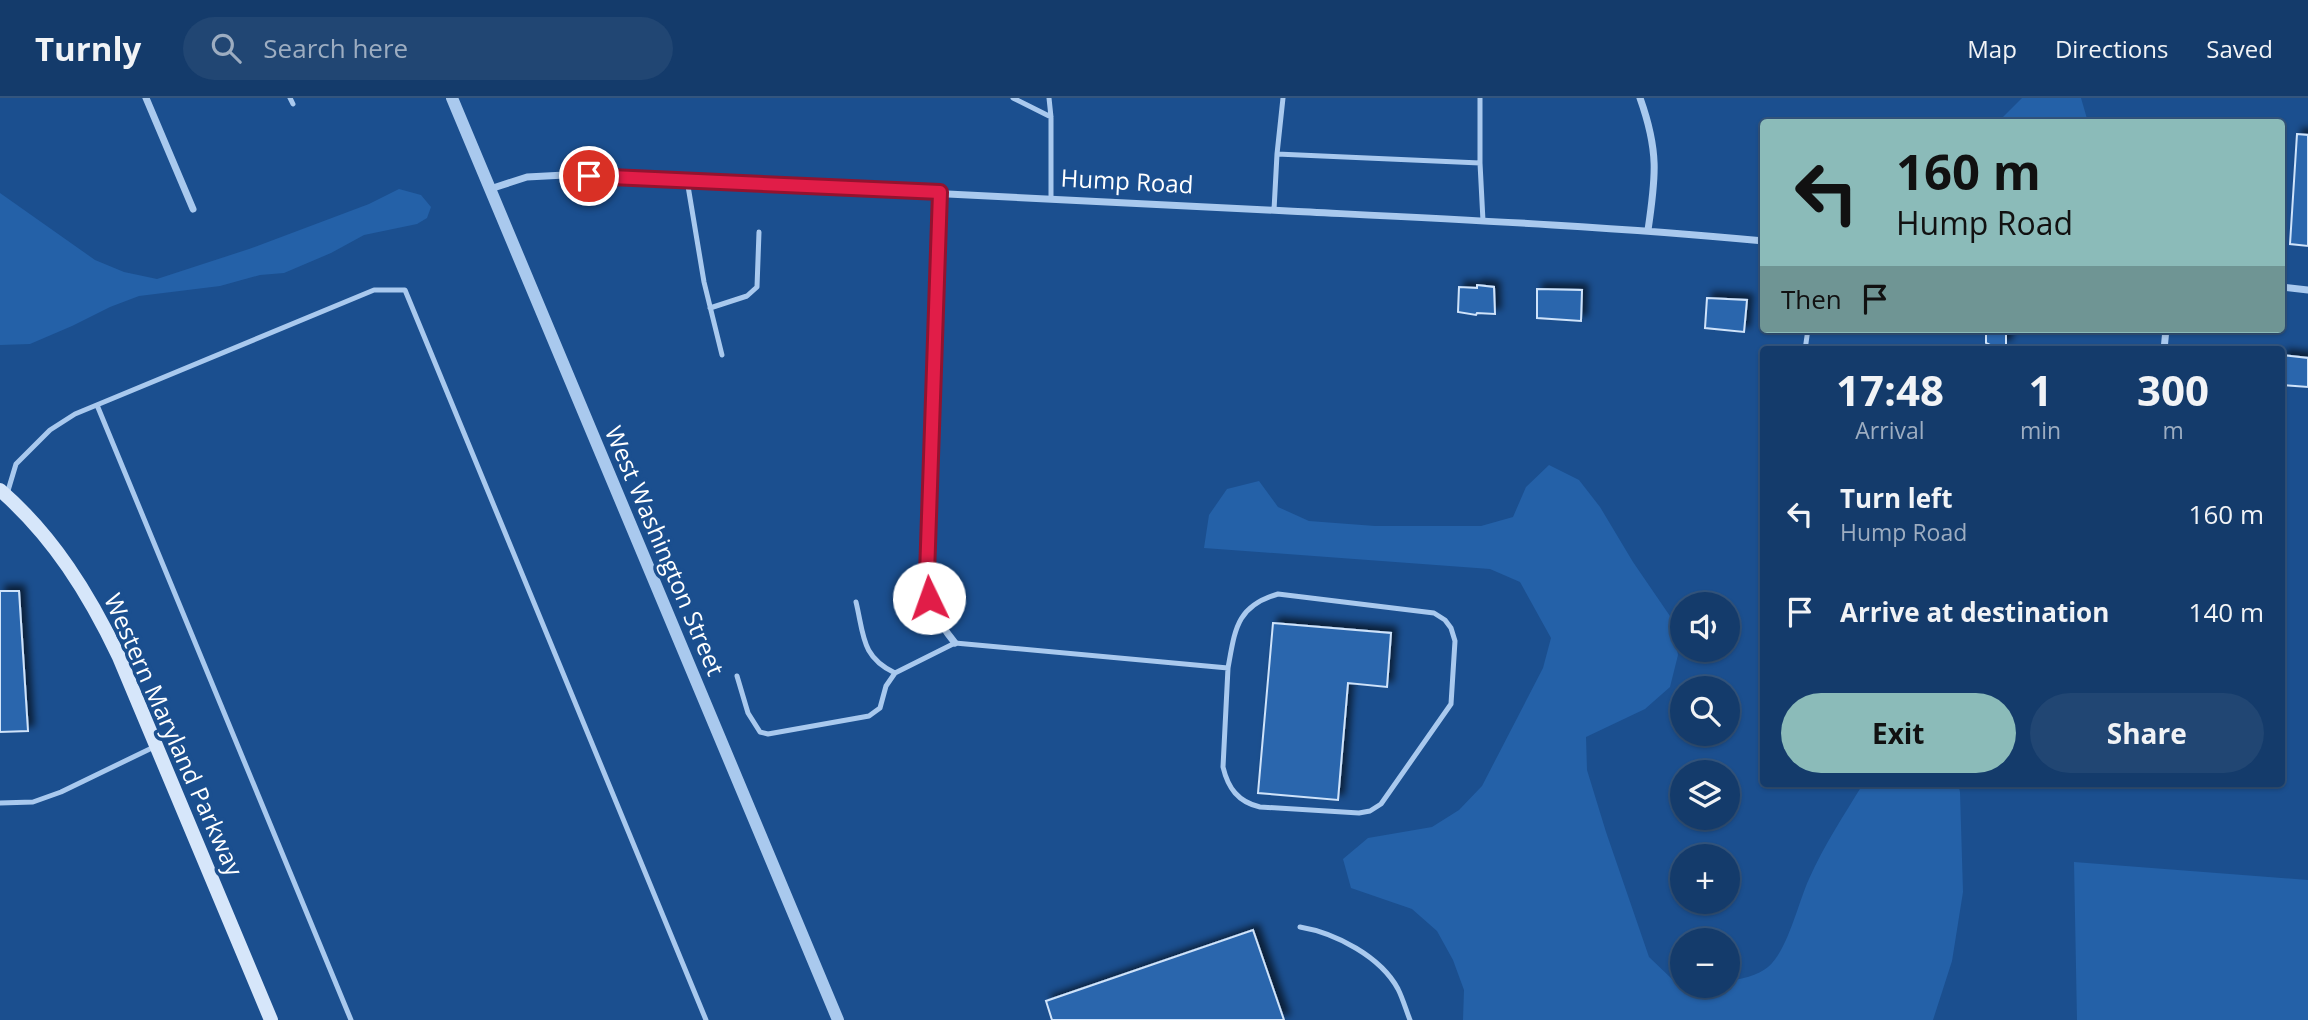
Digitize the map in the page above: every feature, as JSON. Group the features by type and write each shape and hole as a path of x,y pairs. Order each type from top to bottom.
{"main road":[{"name":"Western Maryland Parkway","path":"3,493 65,561 95,606 120,657 271,1020"}],"street":[{"path":"146,98 193,209"},
{"name":"West Washington Street","path":"452,98 838,1020"},
{"path":"1640,98 1650,128 1655,157 1648,230"},
{"name":"Hump Road","path":"490,190 527,177 565,175 1051,197 1648,230 1760,241"},
{"path":"940,192 927,575 929,598 937,621 955,643"},
{"path":"2285,287 2308,290"}],"lane":[{"path":"1013,98 1051,117"},
{"path":"1049,98 1051,197"},
{"path":"1274,210 1283,98"},
{"path":"1480,98 1483,221"},
{"path":"1277,154 1480,163"},
{"path":"687,180 710,308 722,355"},
{"path":"710,308 747,296 757,287 759,232"},
{"path":"3,493 16,464 50,430 75,414 374,289 405,290 706,1020"},
{"path":"97,405 351,1020"},
{"path":"1278,594 1434,613 1451,628 1455,640 1451,704 1381,804 1370,811 1359,813 1260,807 1248,805 1235,795 1227,782 1223,767 1228,668 1236,628 1246,610 1262,599 1278,594"},
{"path":"856,602 869,655 895,673"},
{"path":"737,676 748,712 760,732 768,734 869,716 880,708 886,686 895,673 955,643 1228,668"},
{"path":"0,803 33,802 61,792 156,746"},
{"path":"1300,927 1335,936 1357,948 1382,969 1398,989 1410,1020"}],"shaded area":[{"path":"2022,98 2081,98 2087,119 2001,119"},
{"path":"399,189 421,195 431,207 427,218 417,224 364,235 331,253 284,273 260,275 220,286 139,296 30,344 0,345 0,193 95,260 124,272 157,279 249,249 369,204"},
{"path":"1549,465 1579,480 1600,507 1670,616 1670,662 1676,662 1673,676 1670,676 1670,687 1645,709 1586,737 1587,770 1606,832 1649,957 1670,977 1670,998 1740,998 1740,979 1764,970 1781,949 1815,866 1861,787 1959,787 1963,892 1952,961 1933,1020 1463,1020 1464,990 1453,960 1437,931 1412,909 1351,888 1343,859 1368,838 1432,827 1459,810 1482,786 1543,668 1551,638 1520,582 1490,569 1204,548 1209,515 1227,489 1259,481 1278,507 1309,521 1375,526 1481,526 1513,517 1526,487"},
{"path":"2074,862 2308,880 2308,1020 2077,1020"}],"building":[{"path":"2297,134 2308,135 2308,246 2290,244"},
{"path":"1477,285 1494,287 1495,314 1458,312 1459,287 1477,288"},
{"path":"1537,289 1582,290 1581,321 1537,318"},
{"path":"1707,298 1747,300 1744,332 1705,328"},
{"path":"1986,333 2006,333 2006,345 1986,343"},
{"path":"2285,355 2308,358 2308,387 2285,385"},
{"path":"0,591 19,591 28,731 0,732"},
{"path":"1273,623 1391,633 1387,687 1348,683 1338,800 1258,793"},
{"path":"1253,930 1284,1020 1052,1020 1046,1001"}],"route":[{"path":"589,176 940,192 927,575 929,598"}]}
